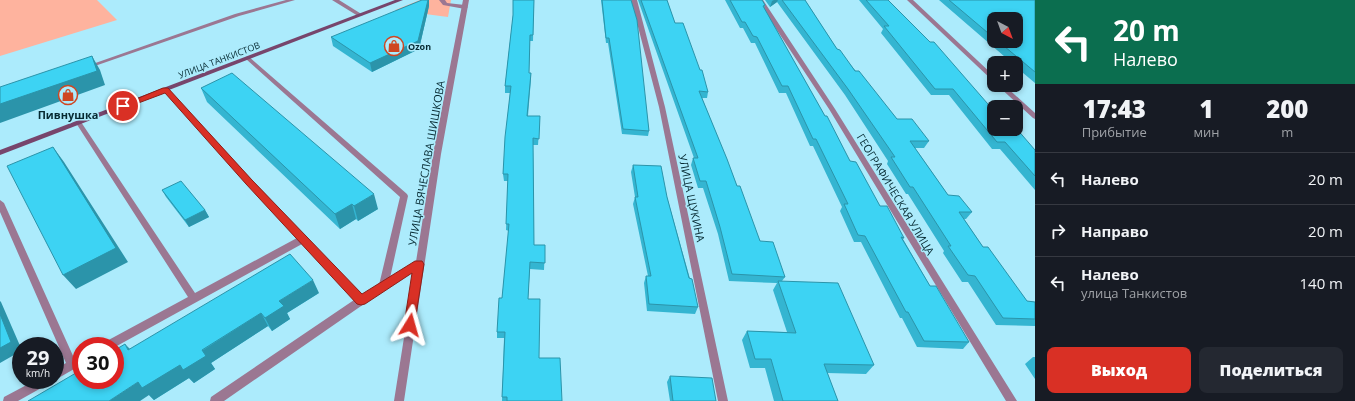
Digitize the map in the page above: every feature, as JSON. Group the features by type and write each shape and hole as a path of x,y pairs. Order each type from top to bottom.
{"main road":[{"name":"УЛИЦА ТАНКИСТОВ","path":"0,153 400,0"}],"street":[{"path":"82,69 237,15 292,0"},
{"path":"334,0 360,15"},
{"path":"442,0 445,4 465,4"},
{"name":"УЛИЦА ЩУКИНА","path":"634,0 662,107 723,401"},
{"name":"ГЕОГРАФИЧЕСКАЯ УЛИЦА","path":"760,0 832,109 1012,401"},
{"path":"910,0 987,72"},
{"name":"УЛИЦА ВЯЧЕСЛАВА ШИШКОВА","path":"399,401 419,264 446,102 460,41 465,4"},
{"path":"248,58 404,196 383,287"},
{"path":"166,90 361,301"},
{"path":"1008,92 1035,117"},
{"path":"79,123 193,298"},
{"path":"0,203 72,353"},
{"path":"123,337 303,239"},
{"path":"215,401 361,301 419,264"},
{"path":"8,401 30,389"}],"shaded area":[{"path":"0,0 97,0 117,20 0,56"},
{"path":"420,0 451,0 448,17 395,10"}],"building":[{"path":"422,0 428,0 418,41 370,63 331,37"},
{"path":"513,0 534,0 533,35 530,35 529,73 531,73 527,116 540,116 539,139 533,138 534,245 545,245 545,263 530,262 528,299 540,299 539,358 560,358 562,401 507,401 507,397 502,397 505,332 497,332 499,298 502,298 509,224 506,224 508,174 503,174 505,137 511,86 505,86 513,15"},
{"path":"602,0 631,0 637,20 649,131 623,129 609,38 606,38"},
{"path":"641,0 667,0 675,23 683,23 700,70 702,70 708,92 699,91 737,186 740,186 760,241 773,242 785,277 732,274 706,181 700,181 693,158 698,158"},
{"path":"730,0 762,0 765,5 763,6 825,116 827,116 850,161 856,162 880,206 887,206 904,238 901,237 930,286 936,286 969,342 924,341 908,312 906,312 865,236 858,235 844,204 848,204 816,139 813,139 788,86 782,86 757,37 753,36 745,22 742,22"},
{"path":"782,0 805,0 837,49 840,50 855,71 859,71 897,119 912,119 929,141 910,141 948,195 959,196 972,212 959,212 983,247 988,247 1027,301 1035,302 1035,319 1003,318 975,276 968,275 948,246 951,246 913,187 910,187 891,157 895,157 848,89"},
{"path":"866,0 888,0 930,42 934,42 987,103 987,130 953,89 935,89 884,26 889,26"},
{"path":"949,0 1035,0 1035,72 1023,62 1023,56 1016,56 1006,48 1023,48 1023,12 987,12 987,32"},
{"path":"92,56 97,71 0,104 0,87"},
{"path":"232,73 374,194 354,206 352,204 335,214 201,88"},
{"path":"992,136 1023,136 1035,150 1035,176 1005,142 997,142"},
{"path":"53,147 116,248 63,275 7,166"},
{"path":"633,165 661,166 667,197 689,278 692,279 698,307 649,304 646,276 651,276 635,197 638,197"},
{"path":"181,181 205,210 185,220 162,190"},
{"path":"290,254 313,280 279,301 284,306 265,318 261,313 202,350 206,356 183,370 180,365 142,388 138,382 109,401 28,401 49,389 64,389 64,380 72,375 72,389 124,389 124,345 128,350"},
{"path":"778,281 838,283 874,365 824,364 838,401 783,401 771,359 755,359 747,331 796,333"},
{"path":"0,314 11,342 0,348"},
{"path":"670,376 712,378 716,401 673,401"}],"place":[{"name":"Ozon","path":"394,46"},
{"name":"Пивнушка","path":"68,95"}],"route":[{"path":"123,106 166,90 249,182 361,301 419,264 410,325"}]}
